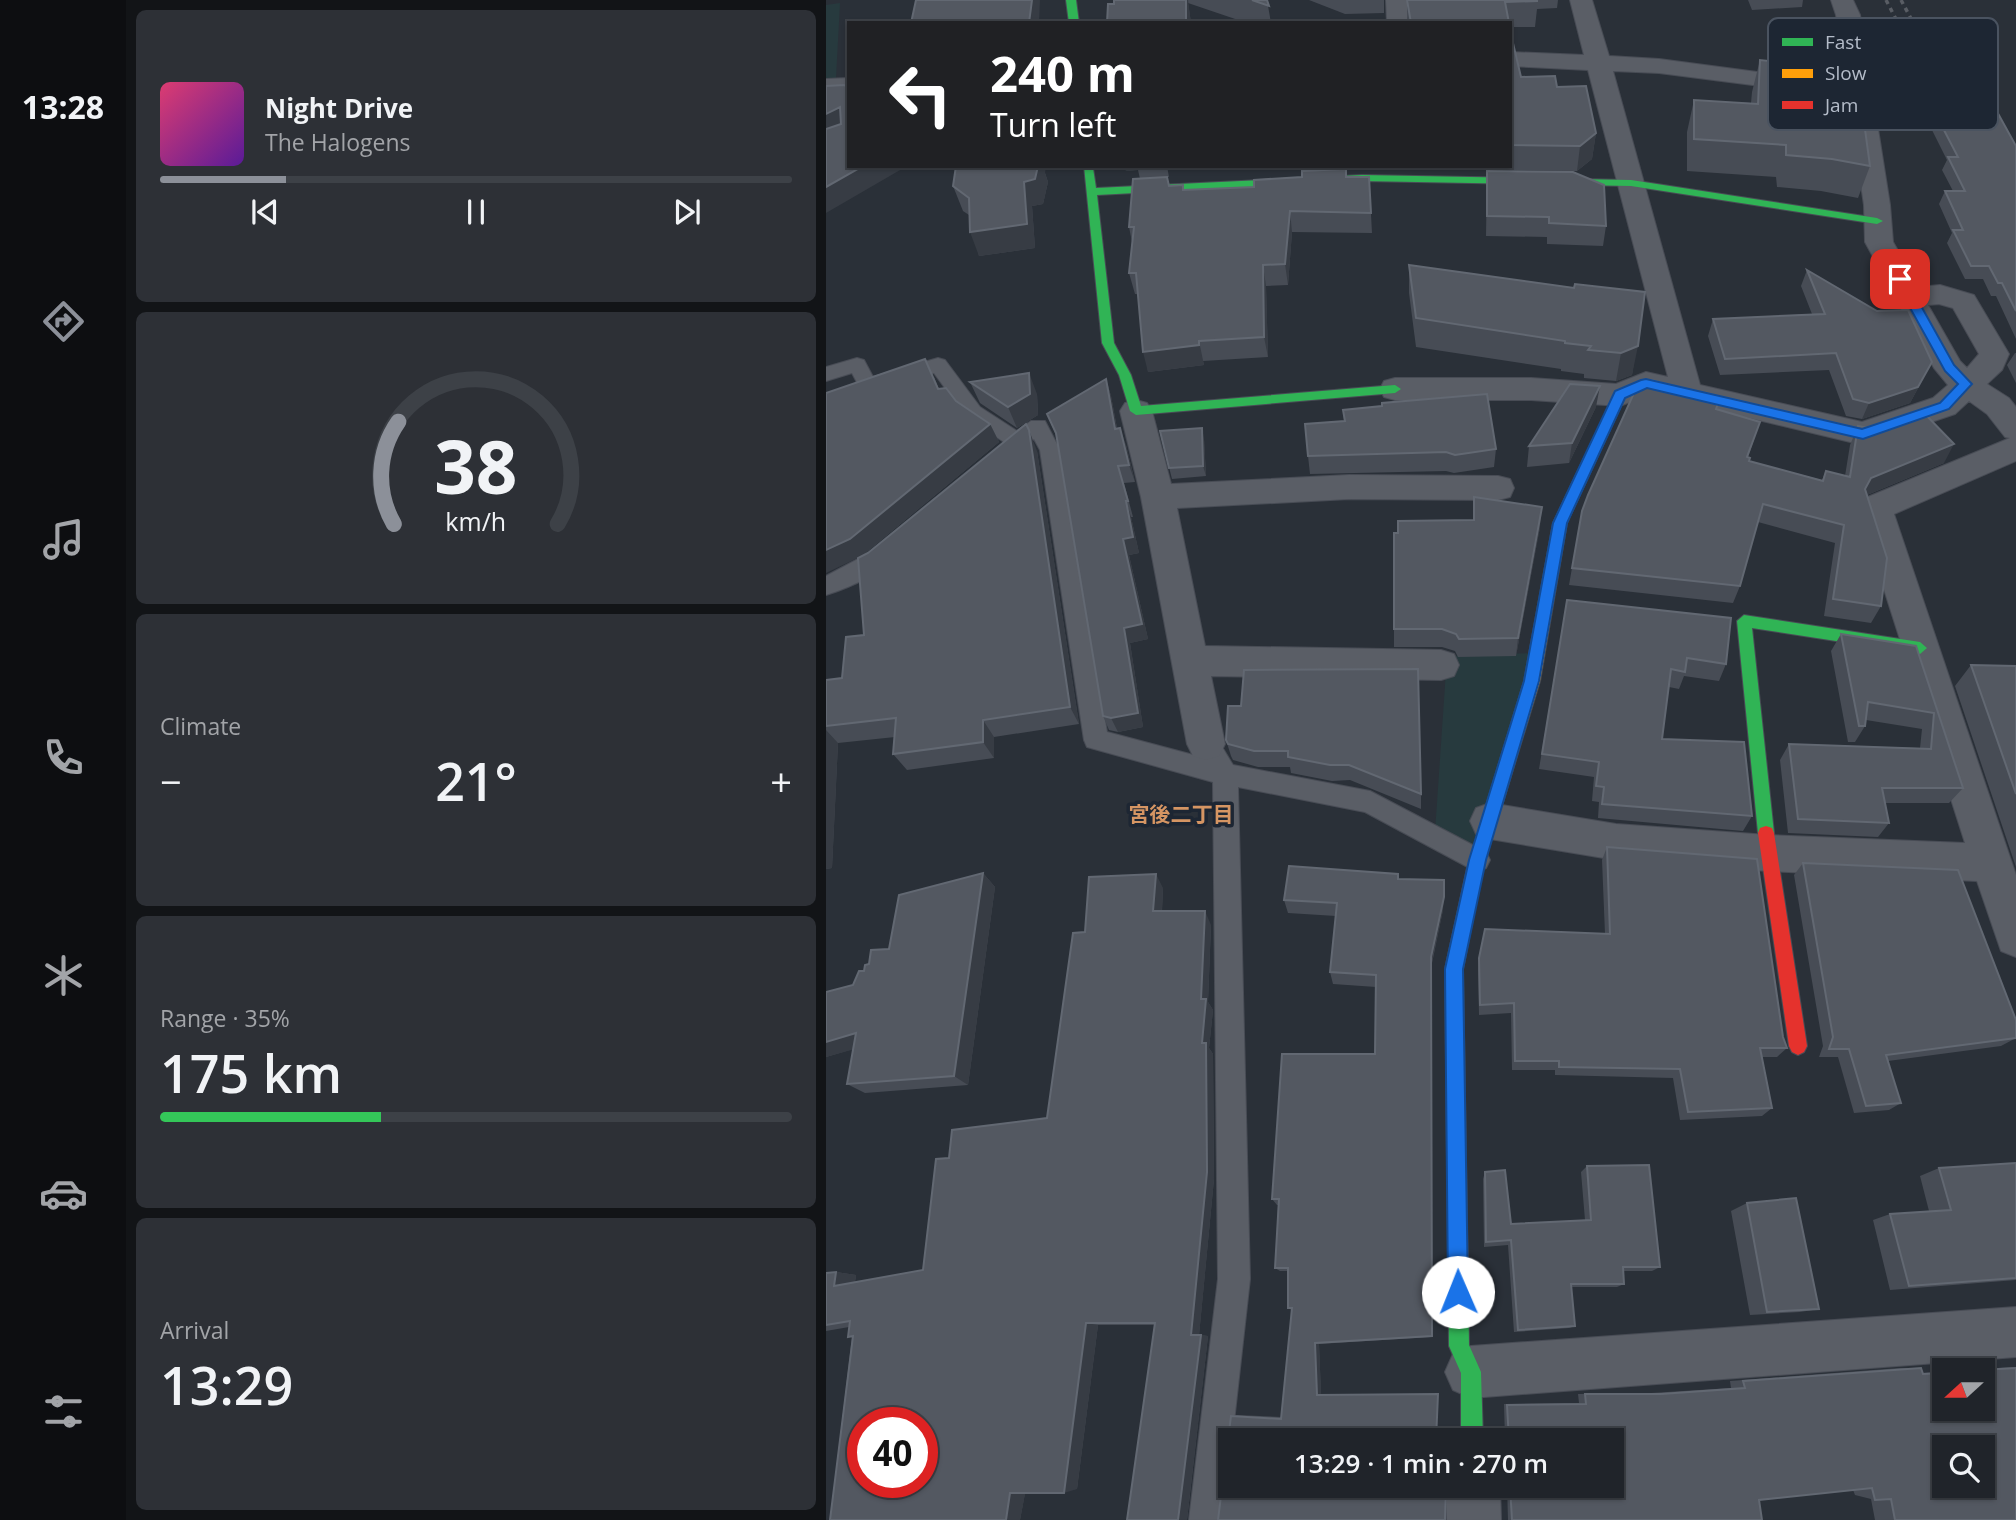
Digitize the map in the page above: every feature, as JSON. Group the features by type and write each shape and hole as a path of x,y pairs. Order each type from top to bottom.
{"street":[{"path":"1071,0 1074,21"},
{"path":"1397,0 1399,21"},
{"path":"1581,0 1677,348 1686,391"},
{"path":"1842,0 1848,18"},
{"path":"1512,58 1659,66 1768,80"},
{"path":"826,86 847,85"},
{"path":"1864,130 1879,242 1949,368 1966,384 1998,406 2016,429"},
{"path":"1088,168 1108,343 1125,375 1158,497 1206,744"},
{"path":"1090,192 1362,178 1630,184 1877,221"},
{"path":"1136,411 1395,389 1531,389 1620,395 1646,383 1863,434 1944,406 1991,363 1994,354 1964,302 1940,294 1910,298"},
{"path":"1472,1428 1471,1372 1459,1346 1454,969 1478,860 1559,601 1560,523 1620,395"},
{"path":"2016,449 1875,508 2016,937"},
{"path":"1158,497 1349,487 1498,488"},
{"path":"1798,1046 1730,619 1920,648"},
{"path":"1190,661 1441,665"},
{"path":"1490,821 1616,842 1768,853 1990,863"},
{"path":"1471,1372 2016,1332"},
{"path":"1473,1498 1474,1520"}],"lane":[{"path":"826,374 857,365 868,385 938,365 973,412 1017,442"},
{"path":"1103,388 1125,375"},
{"path":"996,459 1038,426 1060,413"},
{"path":"1038,426 1050,450 1096,740 1224,774 1370,802 1478,860"},
{"path":"826,586 871,564 902,538"},
{"path":"1206,744 1224,774 1234,1279 1206,1520"}],"green space":[{"path":"840,3 836,78 826,79 826,5"},
{"path":"1532,653 1474,854 1435,832 1447,656"}],"building":[{"path":"916,0 1032,0 1029,21 911,21"},
{"path":"1114,0 1186,0 1186,21 1107,21 1108,4 1114,4"},
{"path":"1252,0 1267,0 1269,6"},
{"path":"1407,0 1537,0 1505,2 1509,21 1411,21"},
{"path":"1512,42 1521,77 1555,76 1557,87 1586,86 1596,133 1580,146 1512,145"},
{"path":"1760,60 1768,61 1768,130 1865,130 1870,166 1786,155 1786,145 1694,139 1694,100 1758,104"},
{"path":"826,86 847,87 847,168 859,168 826,187 826,129 841,124 840,107 826,114"},
{"path":"1998,113 2016,146 2016,311 2002,283 1998,283 1989,266 1971,266 1953,230 1963,230 1945,191 1965,191 1948,157 1958,157 1944,130 1998,130"},
{"path":"956,168 1038,168 1035,179 1024,182 1027,224 970,232 969,198 953,186"},
{"path":"1346,169 1346,177 1369,177 1371,213 1290,211 1285,264 1263,265 1264,337 1199,341 1199,345 1143,352 1136,273 1129,273 1134,227 1129,227 1133,179 1167,177 1169,186 1183,185 1183,190 1254,187 1254,180 1302,177 1302,171"},
{"path":"1487,171 1573,172 1604,185 1606,226 1549,223 1549,217 1487,216"},
{"path":"1409,265 1574,288 1575,284 1645,292 1638,346 1621,353 1588,350 1591,346 1416,318"},
{"path":"1807,270 1877,311 1908,310 1932,362 1918,387 1869,403 1853,399 1836,353 1725,359 1713,319 1825,314"},
{"path":"925,359 938,389 946,388 956,401 990,424 850,539 826,550 826,393"},
{"path":"1029,373 1030,394 1008,407 970,382"},
{"path":"1106,379 1115,429 1120,428 1129,465 1118,466 1128,501 1133,537 1123,539 1142,624 1124,628 1138,713 1111,718 1103,716 1056,433 1047,414"},
{"path":"1652,380 1719,401 1716,409 1760,422 1747,457 1750,458 1749,461 1823,481 1826,471 1850,477 1858,426 1873,429 1923,412 1954,444 1871,478 1865,489 1887,558 1881,606 1833,599 1844,525 1763,504 1740,586 1572,568 1582,511 1588,495 1638,384"},
{"path":"1570,384 1600,386 1572,443 1529,446"},
{"path":"1487,394 1496,449 1455,455 1446,452 1308,456 1305,424 1345,421 1343,410 1382,406 1382,403"},
{"path":"1026,424 1070,707 983,720 983,742 893,754 896,718 826,726 826,680 842,678 846,637 864,635 858,558 868,553"},
{"path":"1202,428 1203,466 1169,468 1160,431"},
{"path":"1474,497 1542,507 1518,638 1459,639 1456,634 1442,629 1394,629 1394,533 1398,533 1398,521 1474,520"},
{"path":"1567,600 1731,618 1726,664 1687,658 1685,672 1671,669 1662,739 1744,742 1752,816 1602,804 1604,787 1596,786 1599,762 1542,754"},
{"path":"1841,634 1916,646 1963,788 1882,788 1889,823 1798,819 1789,744 1931,749 1934,713 1868,702 1865,726 1859,726"},
{"path":"1971,665 2016,666 2016,794"},
{"path":"1418,669 1421,794 1349,765 1330,765 1288,757 1288,751 1254,751 1228,744 1226,740 1228,706 1241,706 1244,670"},
{"path":"1607,847 1757,859 1783,1037 1787,1048 1760,1048 1772,1108 1688,1112 1680,1069 1559,1067 1559,1061 1515,1061 1514,1003 1480,1005 1479,958 1485,929 1610,934"},
{"path":"1803,863 1958,870 2016,1020 2016,1038 1886,1055 1901,1103 1866,1106 1849,1049 1829,1049 1833,1037"},
{"path":"1289,866 1398,874 1398,879 1444,880 1444,897 1431,957 1432,1336 1315,1343 1317,1395 1438,1394 1437,1428 1230,1428 1231,1416 1281,1419 1292,1308 1288,1308 1288,1268 1275,1268 1279,1199 1272,1199 1282,1054 1375,1054 1376,975 1330,972 1337,903 1284,900"},
{"path":"983,873 954,1076 847,1084 856,1033 826,1042 826,992 853,985 859,971 864,971 865,965 869,964 871,950 889,949 899,895"},
{"path":"1156,874 1153,911 1205,911 1201,999 1206,999 1202,1043 1206,1043 1207,1172 1191,1335 1201,1335 1178,1520 1127,1520 1155,1323 1086,1323 1064,1493 1010,1493 1006,1520 830,1520 853,1336 848,1337 850,1321 826,1325 826,1273 836,1272 834,1286 923,1270 936,1159 949,1158 952,1130 1047,1118 1073,933 1085,932 1089,877"},
{"path":"2016,1163 2016,1278 1909,1286 1890,1214 1951,1210 1939,1168"},
{"path":"1649,1165 1660,1267 1623,1267 1624,1284 1571,1284 1575,1326 1518,1330 1511,1240 1486,1242 1485,1172 1505,1170 1511,1224 1591,1220 1587,1166"},
{"path":"1796,1198 1819,1309 1767,1312 1747,1203"},
{"path":"1921,1368 1923,1374 1932,1374 1932,1421 1995,1421 1995,1369 2016,1368 2016,1520 1895,1520 1891,1499 1875,1500 1872,1488 1759,1500 1762,1520 1512,1520 1511,1498 1624,1498 1624,1428 1508,1428 1507,1405 1586,1404 1585,1394 1661,1394 1745,1388 1743,1381"},
{"path":"1221,1498 1446,1498 1445,1520 1218,1520"}],"railway":[{"path":"1886,0 1895,18"},
{"path":"1901,0 1911,18"}],"traffic: fast":[{"path":"1071,0 1074,21"},
{"path":"1088,168 1108,343 1125,375 1136,411 1395,389"},
{"path":"1090,192 1362,178 1631,183 1877,221"},
{"path":"1766,833 1744,621 1920,648"},
{"path":"1472,1428 1471,1372 1459,1346 1454,969 1475,868"}],"traffic: slow":[{"path":"1475,868 1532,681 1560,523 1620,395"}],"traffic: jam":[{"path":"1766,833 1798,1046"}],"district":[{"name":"宮後二丁目","path":"1181,814"}],"route":[{"path":"1458,1292 1454,969 1478,860 1532,681 1560,523 1620,395 1646,383 1863,434 1944,406 1966,384 1949,368 1900,279"}]}
